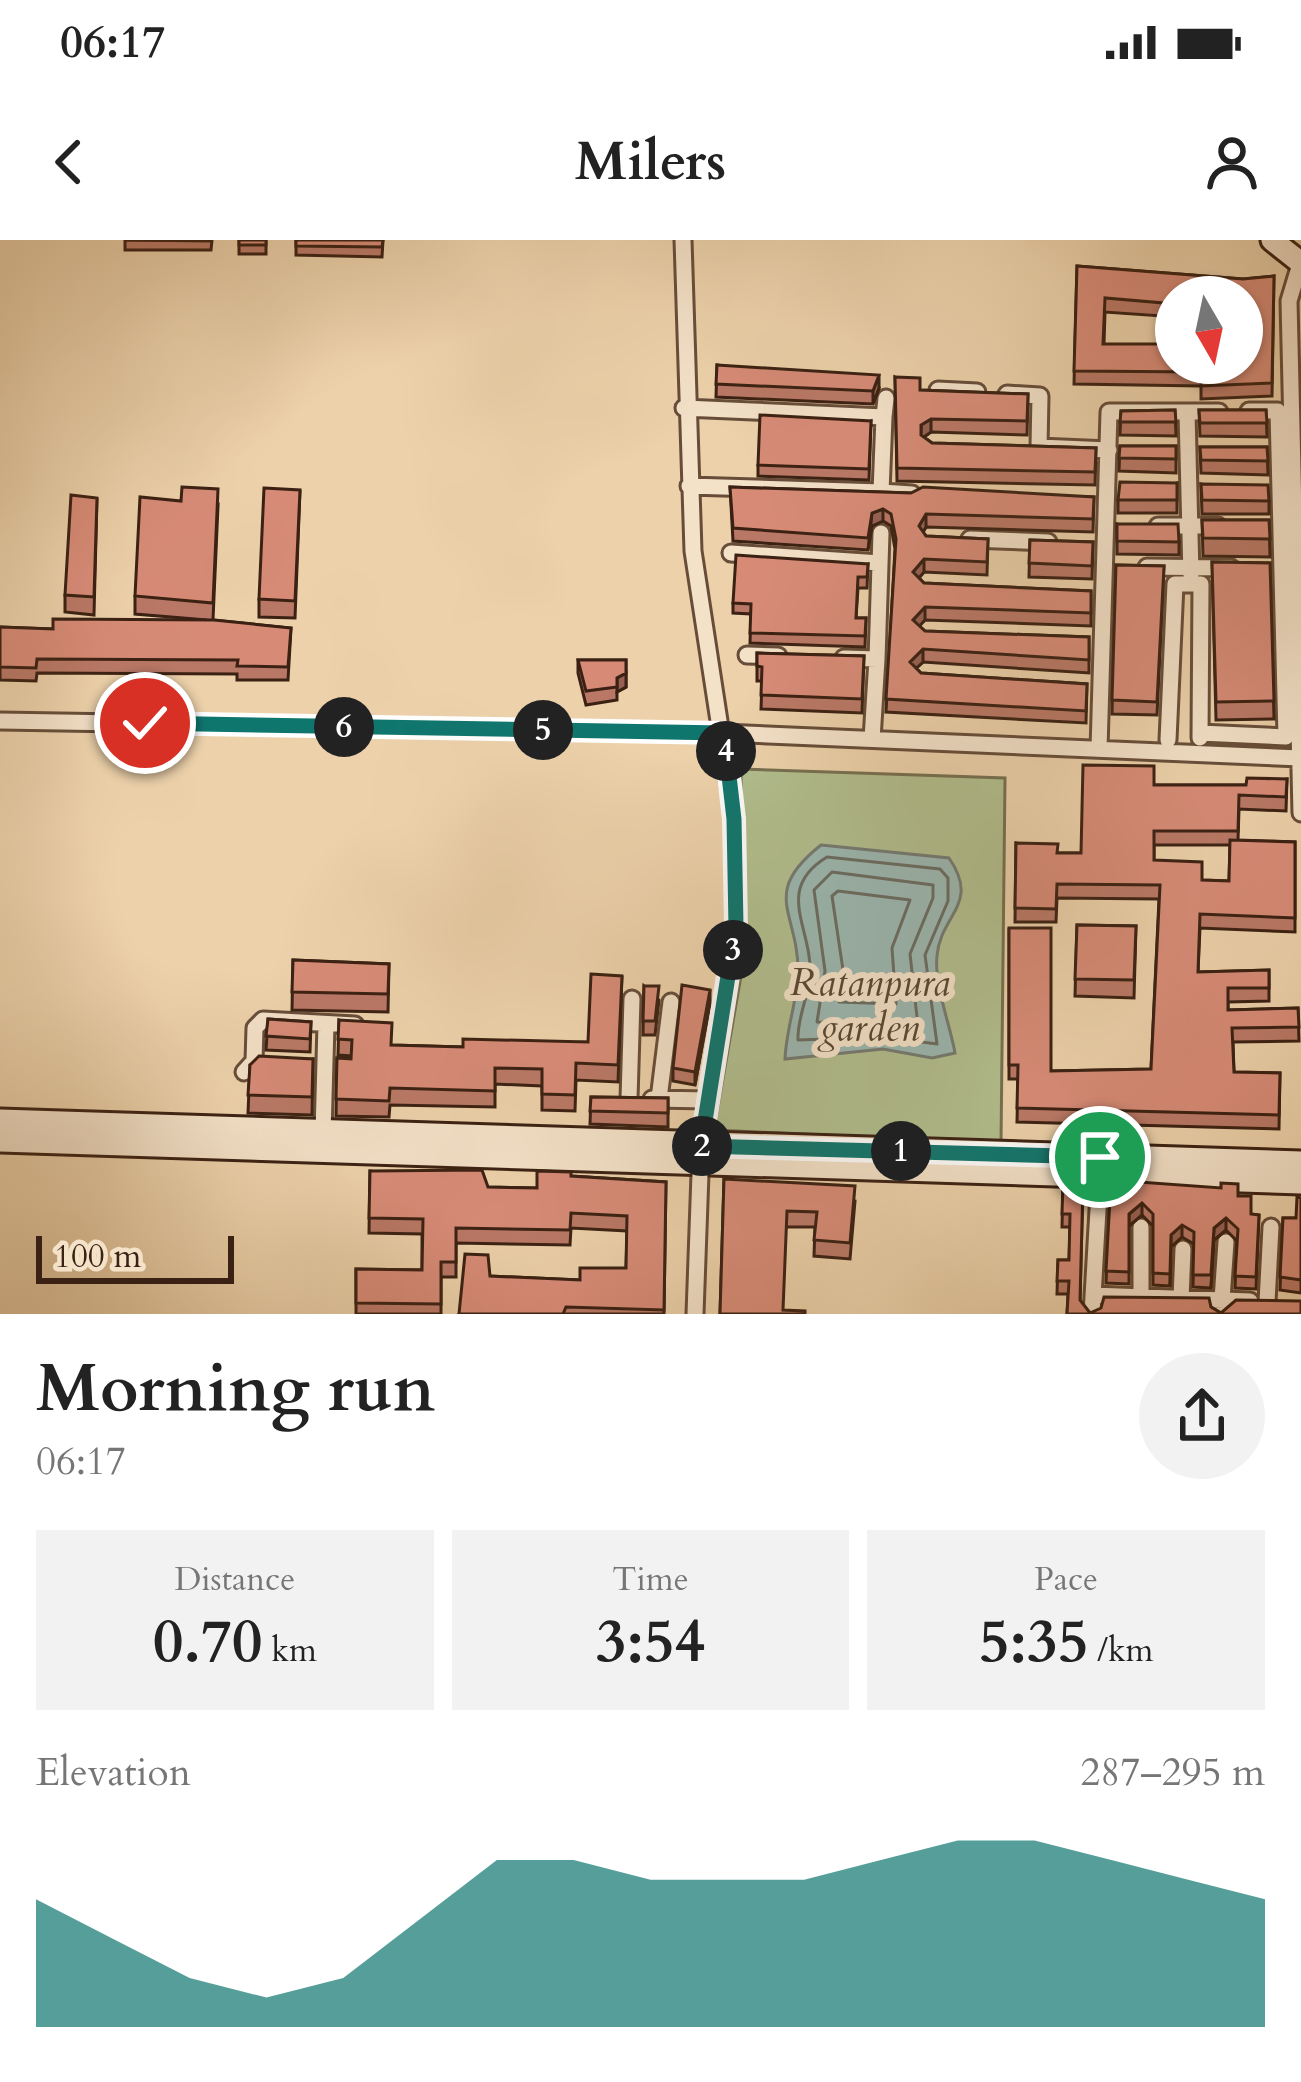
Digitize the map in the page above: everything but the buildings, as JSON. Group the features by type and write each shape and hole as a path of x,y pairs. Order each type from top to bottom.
{"street":[{"path":"683,240 684,408 693,551 734,819 736,926 701,1157 695,1314"},
{"path":"1272,240 1301,262 1289,301 1301,813"},
{"path":"938,390 1040,396 1039,447"},
{"path":"880,492 886,398"},
{"path":"684,408 884,417"},
{"path":"1099,749 1109,412 1278,411 1286,737 1200,734"},
{"path":"1187,412 1191,576"},
{"path":"1018,446 1129,447"},
{"path":"1168,447 1211,448"},
{"path":"1256,448 1279,448"},
{"path":"1086,497 1129,484"},
{"path":"1169,484 1211,485"},
{"path":"689,486 912,494"},
{"path":"1257,486 1280,487"},
{"path":"1108,525 1128,526"},
{"path":"1149,526 1235,526"},
{"path":"1258,526 1280,526"},
{"path":"872,740 881,533"},
{"path":"953,539 1064,542"},
{"path":"1085,543 1108,544"},
{"path":"730,553 880,563"},
{"path":"1107,566 1191,576 1282,569"},
{"path":"1191,576 1201,584 1200,753"},
{"path":"1168,740 1175,584 1191,576"},
{"path":"1083,591 1106,592"},
{"path":"1082,638 1104,638"},
{"path":"747,655 790,656"},
{"path":"834,657 877,658"},
{"path":"1076,684 1102,686"},
{"path":"0,721 724,733 1300,758"},
{"path":"628,1099 632,999"},
{"path":"659,1099 671,1002"},
{"path":"256,1065 257,1023 367,1026"},
{"path":"323,1134 326,1024"},
{"path":"302,1064 326,1065"},
{"path":"610,1099 709,1100"},
{"path":"0,1120 1301,1184"},
{"path":"0,1141 701,1157 1301,1162"},
{"path":"1092,1314 1100,1175"},
{"path":"1135,1303 1142,1227"},
{"path":"1093,1295 1135,1303 1270,1305 1271,1227"},
{"path":"1222,1307 1226,1243"},
{"path":"1178,1304 1183,1249"}],"green space":[{"name":"Ratanpura garden","path":"741,769 1005,778 1001,1143 714,1130 741,976"}],"water":[{"path":"821,845 949,858 958,874 960,898 940,942 937,967 955,1053 932,1058 883,1049 785,1059 798,973 787,891 802,862"}],"route":[{"path":"145,723 724,733 734,819 736,926 701,1146 1100,1157"}]}
